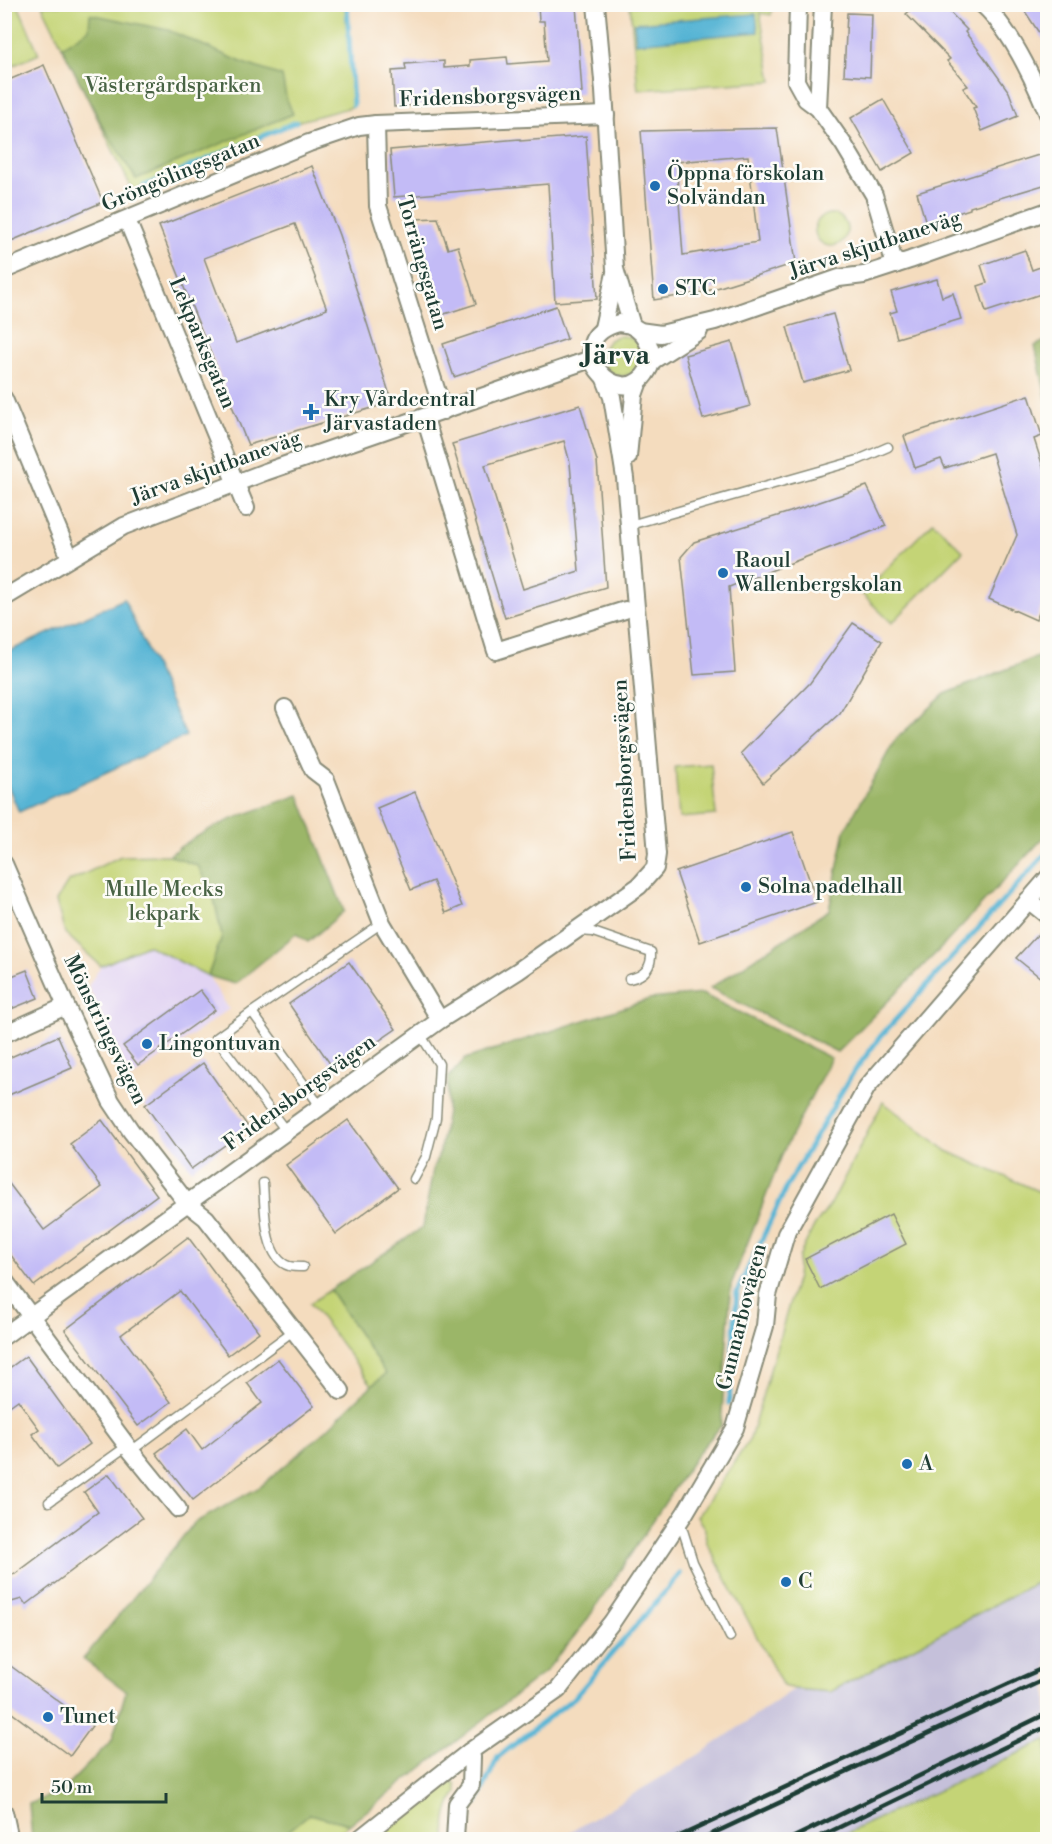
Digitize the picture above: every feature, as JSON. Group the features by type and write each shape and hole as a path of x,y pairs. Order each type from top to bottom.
{"street":[{"name":"Fridensborgsvägen","path":"596,4 606,115 615,269 603,328"},
{"path":"798,4 796,81 806,99 818,108 844,145 873,195 896,265"},
{"path":"818,108 823,4"},
{"path":"982,4 993,14 1023,60 1036,84 1047,114"},
{"name":"Fridensborgsvägen","path":"376,124 606,115"},
{"name":"Gröngölingsgatan","path":"4,270 309,143 359,126 376,124"},
{"name":"Torrängsgatan","path":"376,124 378,206 443,411"},
{"name":"Järva skjutbaneväg","path":"664,342 715,321 839,278 864,275 896,265 1047,212"},
{"name":"Lekparksgatan","path":"127,220 246,508"},
{"name":"Fridensborgsvägen","path":"615,269 635,328"},
{"path":"619,323 635,328 664,342 648,370 639,381 623,385 604,379 591,359 591,348 598,333 603,328 619,323"},
{"path":"635,328 648,344 652,361"},
{"name":"Järva skjutbaneväg","path":"4,598 124,526 236,483 591,359"},
{"name":"Fridensborgsvägen","path":"4,1336 420,1034 518,970 639,886 655,868 657,854 630,525 612,397 604,379"},
{"name":"Fridensborgsvägen","path":"625,478 634,395 639,381"},
{"path":"4,399 70,558"},
{"path":"425,418 496,651 624,610"},
{"path":"285,708 313,770 326,780 382,923 440,1020"},
{"name":"Mönstringsvägen","path":"4,864 66,1006 111,1101 131,1131 187,1203"},
{"name":"Gunnarbovägen","path":"358,1839 469,1752 558,1690 612,1622 690,1506 735,1428 766,1318 768,1295 786,1234 867,1087 1047,878"},
{"path":"1028,900 1047,916"},
{"path":"4,1034 66,1006"},
{"path":"187,1203 206,1218 341,1391"},
{"path":"4,1280 129,1448 178,1509"},
{"path":"455,1839 457,1804 471,1785 472,1757 469,1752"},
{"path":"4,1812 10,1839"}],"lane":[{"path":"630,525 858,460 888,447"},
{"path":"285,1131 216,1038 382,923"},
{"path":"574,931 592,932 651,952 652,961 649,969 638,978 629,980"},
{"path":"252,1012 320,1106"},
{"path":"414,1179 426,1157 436,1118 439,1064 420,1034"},
{"path":"263,1184 270,1246 277,1259 288,1266 303,1267"},
{"path":"49,1502 293,1331"},
{"path":"680,1521 693,1562 730,1637"}],"shaded area":[{"name":"Lingontuvan","path":"147,945 208,976 229,1009 131,1079 88,986 101,966"},
{"path":"1047,1577 1047,1740 834,1839 557,1840 703,1752 794,1689 830,1692"}],"green space":[{"path":"5,4 18,5 39,54 5,69"},
{"name":"Västergårdsparken","path":"42,5 345,5 352,107 296,122 133,191"},
{"path":"630,5 773,5 771,15 760,13 772,81 638,90"},
{"path":"90,14 168,30 246,64 282,76 286,97 293,114 136,179 103,127 62,47 89,29"},
{"path":"831,214 843,218 847,230 843,242 831,246 819,242 815,230 819,218"},
{"path":"622,336 636,342 642,356 636,370 622,376 608,370 602,356 608,342"},
{"path":"1047,340 1047,401 1035,346"},
{"path":"933,522 963,551 892,623 862,594"},
{"path":"1047,653 1047,834 942,947 837,1052 710,988 829,910 845,830 895,740 945,694"},
{"path":"711,764 716,815 679,818 675,767"},
{"path":"299,795 344,911 308,942 296,934 235,984 208,976 222,936 214,898 198,866 169,855 215,827"},
{"name":"Mulle Mecks lekpark","path":"169,855 198,866 214,898 222,936 208,976 147,945 101,966 65,933 56,901 68,882 121,856"},
{"path":"702,994 831,1058 784,1150 731,1285 721,1426 698,1453 585,1623 546,1671 350,1824 309,1814 286,1833 286,1839 32,1839 29,1804 62,1791 112,1740 126,1691 83,1659 194,1523 260,1487 323,1433 386,1374 330,1290 423,1227 433,1169 440,1151 447,1111 448,1078 465,1059 650,999"},
{"path":"883,1102 947,1151 1047,1195 1047,1577 830,1692 794,1689 783,1686 706,1541 705,1529 697,1517 750,1439 797,1277 799,1257 813,1228 831,1204"},
{"path":"330,1290 386,1374 372,1385 310,1303"},
{"path":"1047,1740 1047,1839 834,1839"},
{"path":"449,1782 456,1784 457,1793 447,1815 445,1827 447,1839 373,1840"},
{"path":"309,1814 350,1824 332,1839 286,1839 286,1833"}],"water":[{"path":"756,14 758,32 636,43 634,23"},
{"path":"124,599 186,736 19,812 5,779 5,653"}],"building":[{"path":"538,4 576,4 582,93 394,107 392,71 406,70 405,64 444,61 444,68 470,66 470,60 507,57 508,64 547,61 544,21 539,21"},
{"path":"917,4 942,4 967,30 965,32 1009,92 1018,116 982,131 973,108 976,107 963,88 968,86 947,61 950,59 906,14"},
{"path":"1020,4 1047,4 1047,45 1028,16"},
{"path":"847,13 872,14 870,77 844,75"},
{"path":"44,65 103,202 4,244 4,82"},
{"path":"883,99 914,153 882,172 851,118"},
{"path":"777,128 796,263 704,292 654,300 641,131","holes":["748,156 758,242 683,255 676,162"]},
{"path":"586,136 597,299 555,302 548,184 394,197 390,150"},
{"path":"1042,154 1047,184 926,223 917,193"},
{"path":"312,166 339,235 392,402 248,445 159,226","holes":["295,224 327,309 236,343 204,258"]},
{"path":"438,218 448,249 458,246 476,304 438,316 415,244 414,219"},
{"path":"1025,250 1032,270 1043,266 1047,292 986,312 978,286 987,283 981,265"},
{"path":"937,279 942,297 953,293 961,319 897,338 890,313 897,311 891,292"},
{"path":"556,306 567,339 454,377 443,344"},
{"path":"833,314 849,370 803,383 787,327"},
{"path":"732,342 750,406 703,419 685,355"},
{"path":"1029,395 1042,436 1034,439 1047,479 1047,594 1036,620 989,599 1017,535 992,453 945,468 941,459 915,468 904,436"},
{"path":"580,405 597,461 606,587 505,618 452,444","holes":["564,441 570,463 579,571 523,589 485,465"]},
{"name":"Raoul Wallenbergskolan","path":"867,486 886,526 729,587 735,672 694,675 681,557 694,542"},
{"name":"Raoul Wallenbergskolan","path":"853,623 882,641 840,713 763,783 741,753 810,683"},
{"path":"415,792 462,906 446,913 433,881 411,890 377,808"},
{"name":"Solna padelhall","path":"793,832 817,902 700,942 676,872"},
{"path":"1038,934 1047,943 1047,983 1016,958"},
{"path":"349,962 396,1029 335,1071 289,1004"},
{"path":"27,970 38,998 4,1012 4,979"},
{"path":"200,990 215,1010 138,1065 123,1046"},
{"path":"58,1036 72,1068 4,1097 4,1060"},
{"path":"203,1063 249,1128 191,1169 145,1105"},
{"path":"102,1120 157,1195 34,1286 4,1246 4,1177 44,1230 102,1187 70,1144"},
{"path":"348,1120 398,1188 336,1234 286,1165"},
{"path":"891,1214 906,1244 820,1289 805,1259"},
{"path":"188,1237 259,1332 228,1355 180,1291 121,1335 171,1402 138,1426 65,1330"},
{"path":"26,1356 90,1444 57,1468 32,1434 39,1429 18,1400 4,1410 4,1372"},
{"path":"278,1359 314,1406 193,1500 156,1453 187,1429 202,1450 262,1403 247,1383"},
{"path":"109,1474 142,1518 26,1605 22,1599 4,1604 4,1577 15,1574 98,1512 84,1492"},
{"name":"Tunet","path":"4,1661 92,1726 70,1756 4,1707"}],"waterway":[{"path":"347,4 353,105"},
{"path":"144,186 296,122"},
{"path":"729,1404 737,1292 788,1184 851,1076 880,1037 1048,851"},
{"path":"477,1802 498,1757 575,1697 680,1574"}],"railway":[{"path":"671,1840 1048,1666"},
{"path":"699,1840 1048,1678"},
{"path":"788,1840 1048,1713"},
{"path":"813,1840 1048,1726"}],"place":[{"name":"Öppna förskolan Solvändan","path":"655,186"},
{"name":"STC","path":"663,289"},
{"name":"Kry Vårdcentral Järvastaden","path":"311,412"},
{"name":"Raoul Wallenbergskolan","path":"723,573"},
{"name":"Solna padelhall","path":"746,887"},
{"name":"Lingontuvan","path":"147,1044"},
{"name":"A","path":"907,1464"},
{"name":"C","path":"786,1582"},
{"name":"Tunet","path":"48,1717"}],"district":[{"name":"Järva","path":"616,356"}]}
